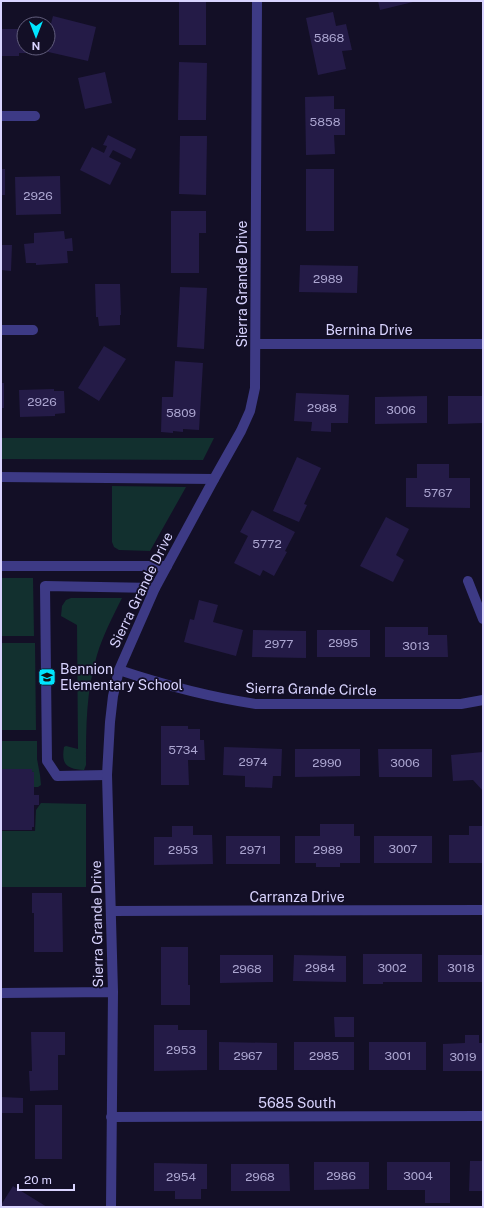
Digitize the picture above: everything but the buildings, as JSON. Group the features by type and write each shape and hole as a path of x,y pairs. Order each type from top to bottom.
{"street":[{"name":"Sierra Grande Drive","path":"111,1207 113,992 107,776 113,696 119,670 155,588 241,431 250,411 255,388 257,1"},
{"path":"1,116 35,116"},
{"path":"1,330 33,330"},
{"name":"Bernina Drive","path":"256,344 483,344"},
{"path":"1,477 214,479"},
{"path":"1,566 167,566"},
{"path":"468,581 483,619"},
{"path":"107,776 57,776 47,761 45,586 155,588"},
{"name":"Sierra Grande Circle","path":"119,670 195,692 229,700 256,704 461,704 483,700"},
{"name":"Carranza Drive","path":"111,911 483,910"},
{"path":"1,993 113,992"},
{"name":"5685 South","path":"111,1117 483,1116"}],"green space":[{"path":"1,438 214,438 203,460 1,459"},
{"path":"112,486 186,487 150,551 119,550 114,547 112,542"},
{"path":"1,578 33,578 34,636 1,636"},
{"path":"71,598 122,598 102,640 93,669 87,710 86,765 84,770 69,767 66,765 63,758 64,747 66,746 78,749 77,625 61,616 62,606 66,600"},
{"path":"1,643 35,643 36,730 1,730"},
{"path":"1,741 37,741 37,759 41,785 34,787 34,772 1,769"},
{"path":"41,803 86,804 86,887 1,887 1,831 35,831 36,810"}],"place":[{"name":"Bennion Elementary School","path":"47,677"}]}
